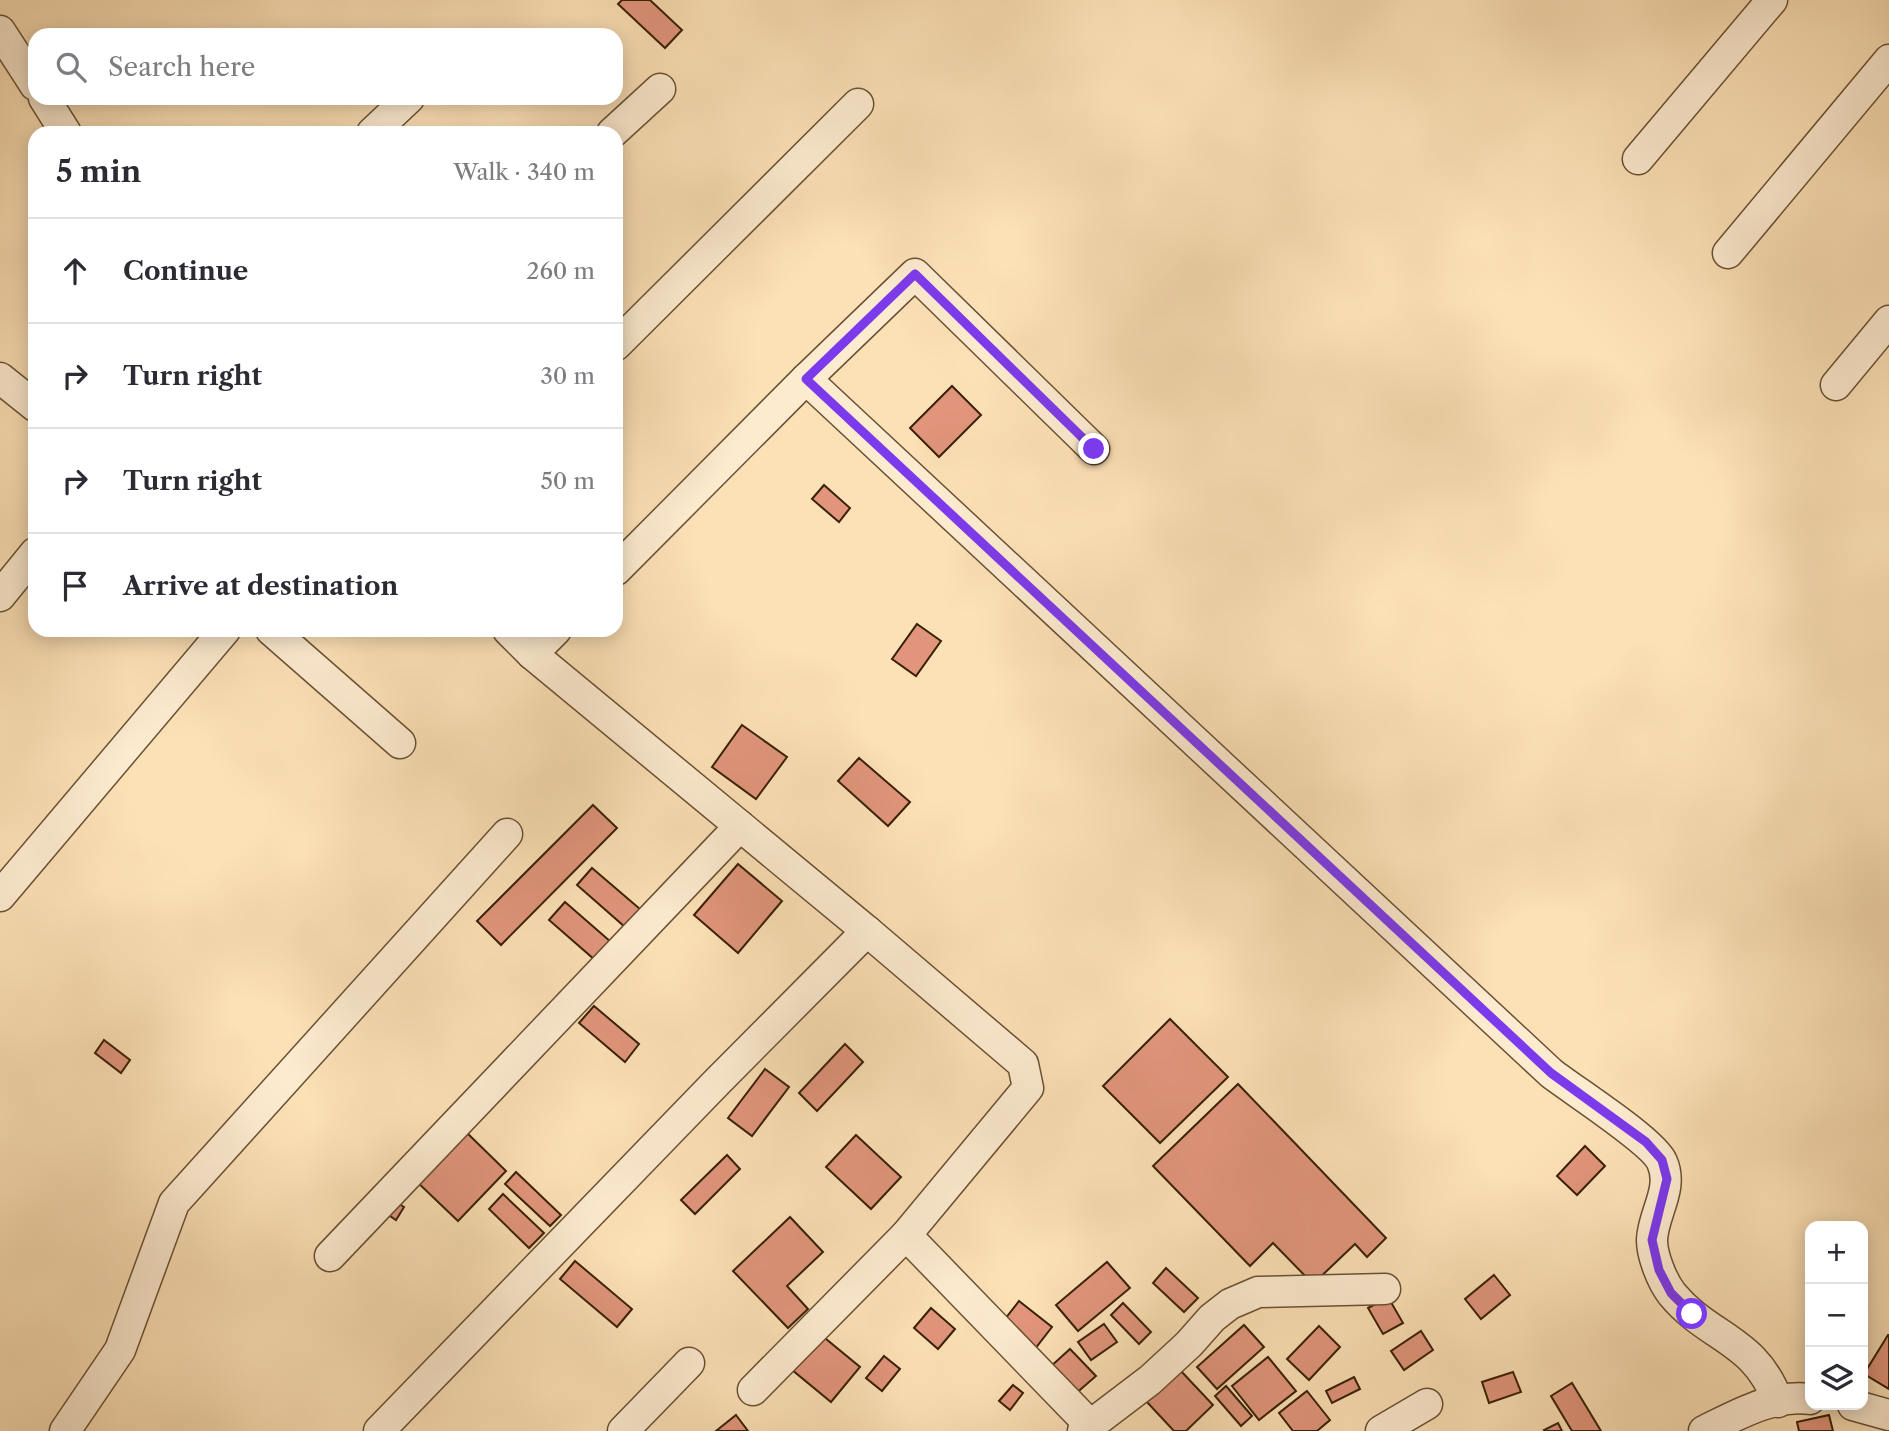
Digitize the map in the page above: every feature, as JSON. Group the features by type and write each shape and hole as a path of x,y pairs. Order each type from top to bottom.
{"street":[{"path":"1638,159 1772,0"},
{"path":"0,31 28,74"},
{"path":"1728,253 1889,60"},
{"path":"620,126 660,89"},
{"path":"623,338 858,104"},
{"path":"48,105 62,126"},
{"path":"379,126 401,105"},
{"path":"623,563 915,274 1094,449"},
{"path":"1836,384 1889,321"},
{"path":"0,378 28,400"},
{"path":"806,379 1551,1073 1646,1142 1662,1160 1667,1179 1652,1240 1659,1270 1671,1293 1692,1314 1756,1361 1770,1380 1778,1402"},
{"path":"0,596 28,562"},
{"path":"0,896 219,637"},
{"path":"279,637 400,743"},
{"path":"515,637 531,654 867,931 1023,1064 1028,1088 906,1235 753,1390"},
{"path":"531,654 549,637"},
{"path":"330,1256 740,826"},
{"path":"65,1431 120,1350 174,1203 507,834"},
{"path":"379,1431 867,931"},
{"path":"906,1235 1089,1429 1150,1380 1189,1344 1212,1318 1230,1304 1258,1292 1385,1289"},
{"path":"623,1431 689,1363"},
{"path":"1704,1431 1752,1408 1796,1397 1805,1398"},
{"path":"1381,1431 1427,1404"},
{"path":"1868,1409 1889,1415"}],"building":[{"path":"622,0 650,0 682,30 665,48 618,4"},
{"path":"952,386 981,415 939,457 910,428"},
{"path":"824,485 850,508 839,522 812,499"},
{"path":"917,624 941,641 916,676 892,659"},
{"path":"742,725 787,757 756,799 712,767"},
{"path":"859,758 910,802 888,826 838,781"},
{"path":"593,805 617,828 501,945 477,921"},
{"path":"738,864 782,901 738,953 694,915"},
{"path":"592,868 640,909 625,927 577,885"},
{"path":"565,902 611,942 595,960 549,920"},
{"path":"594,1006 639,1044 625,1062 579,1023"},
{"path":"1170,1019 1228,1077 1160,1143 1103,1086"},
{"path":"104,1040 130,1060 121,1073 95,1053"},
{"path":"845,1044 863,1062 817,1111 799,1093"},
{"path":"765,1069 789,1087 752,1136 728,1118"},
{"path":"1238,1084 1386,1238 1367,1257 1355,1244 1313,1284 1273,1243 1250,1266 1153,1166"},
{"path":"463,1129 506,1171 458,1221 414,1179"},
{"path":"856,1135 901,1177 871,1209 826,1167"},
{"path":"1585,1146 1605,1166 1577,1195 1557,1176"},
{"path":"727,1155 740,1169 695,1214 681,1200"},
{"path":"516,1172 561,1215 550,1226 505,1184"},
{"path":"503,1194 544,1233 529,1248 489,1209"},
{"path":"389,1197 404,1207 396,1220 381,1210"},
{"path":"790,1217 823,1252 787,1286 808,1309 788,1328 733,1271"},
{"path":"575,1261 632,1309 617,1327 560,1279"},
{"path":"1107,1262 1130,1288 1078,1331 1056,1305"},
{"path":"1166,1268 1198,1298 1184,1312 1153,1283"},
{"path":"1494,1275 1510,1295 1481,1319 1465,1299"},
{"path":"1388,1297 1403,1323 1383,1334 1368,1308"},
{"path":"1019,1301 1052,1327 1031,1354 998,1328"},
{"path":"1123,1303 1151,1332 1139,1344 1111,1315"},
{"path":"931,1308 955,1329 938,1349 914,1328"},
{"path":"1104,1324 1117,1342 1091,1360 1078,1342"},
{"path":"1244,1325 1264,1347 1217,1389 1197,1367"},
{"path":"1319,1326 1340,1347 1309,1380 1287,1359"},
{"path":"1421,1331 1433,1350 1404,1370 1391,1351"},
{"path":"820,1334 860,1367 831,1402 791,1369"},
{"path":"1889,1335 1889,1389 1868,1376 1868,1368"},
{"path":"1070,1349 1096,1376 1074,1395 1049,1368"},
{"path":"884,1356 900,1369 882,1391 866,1378"},
{"path":"1268,1357 1296,1391 1259,1420 1232,1386"},
{"path":"1180,1370 1213,1405 1186,1431 1174,1431 1146,1401"},
{"path":"1513,1372 1521,1392 1489,1403 1482,1382"},
{"path":"1354,1377 1360,1389 1332,1403 1326,1391"},
{"path":"1572,1383 1601,1431 1572,1431 1551,1396"},
{"path":"1013,1385 1023,1393 1010,1410 999,1401"},
{"path":"1226,1386 1252,1416 1241,1426 1215,1396"},
{"path":"1307,1391 1330,1420 1317,1431 1293,1431 1279,1413"},
{"path":"736,1415 748,1431 716,1431"},
{"path":"1829,1415 1833,1431 1799,1431 1797,1422"},
{"path":"1558,1423 1562,1431 1544,1430"}],"route":[{"path":"1094,449 915,274 806,379 1551,1073 1646,1142 1662,1160 1667,1179 1652,1240 1659,1270 1671,1293 1692,1314"}]}
